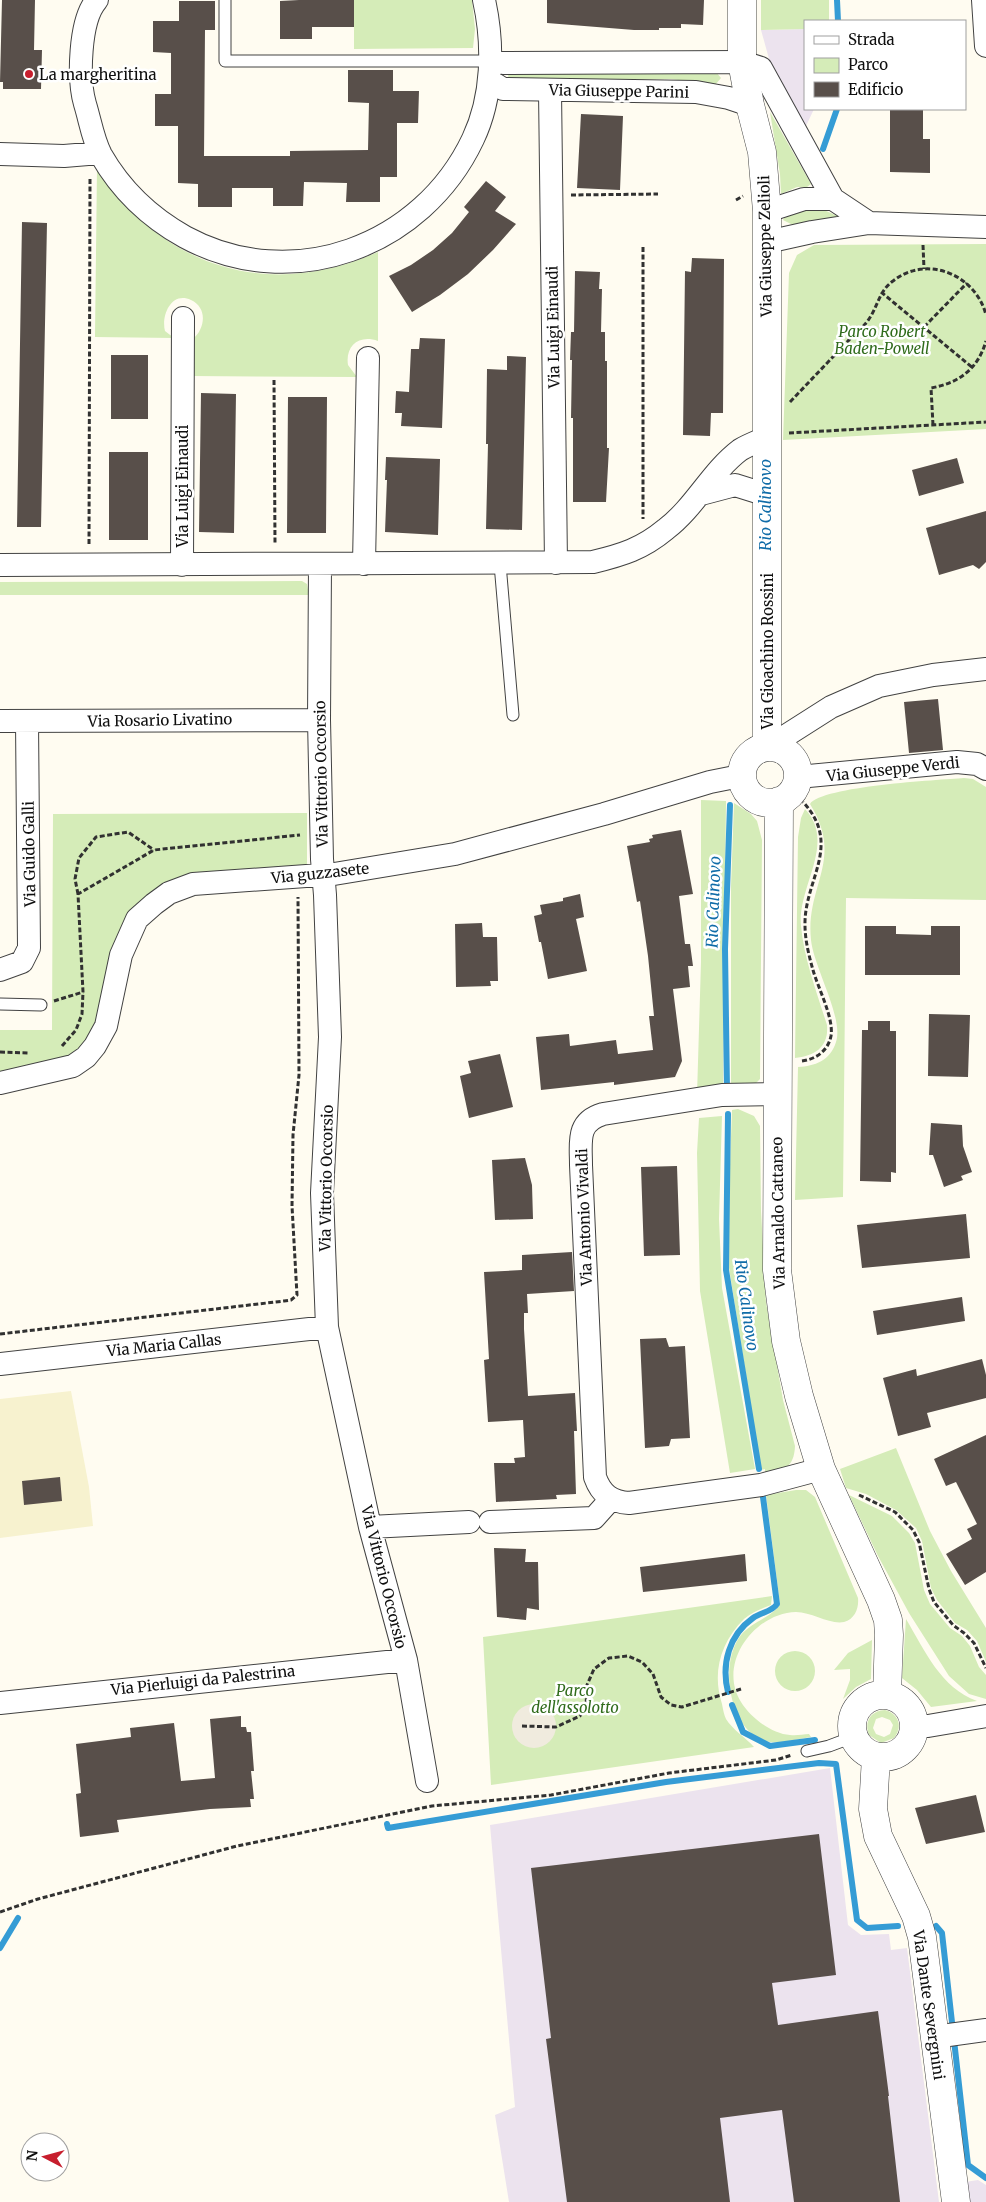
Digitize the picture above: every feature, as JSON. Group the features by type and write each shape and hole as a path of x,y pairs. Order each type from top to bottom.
{"street":[{"path":"95,161 82,91 82,57 87,20 97,0"},
{"path":"0,154 64,156 95,161 113,174 140,205 167,227 200,245 234,257 270,262 310,261 342,254 377,240 404,224 437,194 456,169 474,138 486,101 489,70 489,34 484,0"},
{"name":"Via Giuseppe Zelioli","path":"742,0 742,62 750,105 762,152 767,211 775,435 767,495"},
{"path":"983,0 986,46"},
{"path":"742,62 761,68 769,80 806,153 833,199 869,223"},
{"name":"Via Giuseppe Parini","path":"742,62 503,64 489,70 503,89 696,92 728,98 750,105"},
{"name":"Via Luigi Einaudi","path":"550,91 556,563"},
{"path":"767,211 804,199 833,199"},
{"path":"767,242 812,232 869,223 986,227"},
{"name":"Via Luigi Einaudi","path":"182,565 183,318"},
{"path":"364,564 368,358"},
{"name":"Via Luigi Einaudi","path":"0,565 320,565 593,562 630,553 667,529 701,494 718,470 741,450 775,435"},
{"path":"701,494 735,485 767,495"},
{"name":"Via Gioachino Rossini","path":"767,495 774,748"},
{"name":"Via Vittorio Occorsio","path":"320,565 317,876 330,1037 322,1193 327,1327 370,1527 406,1660 427,1781"},
{"path":"774,748 787,735 830,707 879,686 933,674 986,669"},
{"name":"Via Rosario Livatino","path":"0,721 319,720"},
{"name":"Via Guido Galli","path":"0,970 22,962 29,948 27,721"},
{"path":"774,748 792,757 798,770 793,794 771,803 755,799 749,793 742,778 746,761 759,749 774,748"},
{"name":"Via Giuseppe Verdi","path":"793,794 957,762 977,764 986,769"},
{"name":"Via guzzasete","path":"0,1083 73,1066 86,1058 106,1026 121,955 137,919 169,894 193,884 317,876 455,854 604,814 710,782 742,778"},
{"name":"Via Arnaldo Cattaneo","path":"793,794 776,1094 776,1270 786,1341 799,1396 821,1469 881,1600 888,1620 886,1695"},
{"name":"Via Antonio Vivaldi","path":"611,1499 598,1486 595,1477 581,1165 582,1132 586,1122 603,1114 722,1095 776,1094"},
{"name":"Via Maria Callas","path":"0,1364 327,1327"},
{"path":"370,1527 594,1518 611,1499 629,1502 761,1485 821,1469"},
{"name":"Via Pierluigi da Palestrina","path":"0,1703 406,1660"},
{"path":"886,1695 895,1697 909,1709 914,1726 913,1736 903,1751 895,1756 876,1757 858,1746 853,1737 852,1721 858,1707 871,1698 886,1695"},
{"path":"914,1726 928,1726 986,1716"},
{"name":"Via Dante Severgnini","path":"876,1757 872,1809 876,1827 881,1843 916,1916 947,2035 956,2202"},
{"path":"947,2035 986,2030"}],"lane":[{"path":"226,0 225,61 489,70"},
{"path":"500,564 514,715"},
{"path":"0,1004 41,1005"},
{"path":"807,1751 829,1746 853,1737"}],"path":[{"path":"89,565 95,161"},
{"path":"551,195 658,194"},
{"path":"923,241 924,269"},
{"path":"643,247 643,522"},
{"path":"785,408 869,319 882,292 900,276 924,269 939,270 954,275 967,283 977,294 986,315"},
{"path":"924,327 967,283"},
{"path":"882,292 973,368"},
{"path":"933,425 931,388 946,386 960,379 973,368 982,354 986,342"},
{"path":"274,380 275,564"},
{"path":"775,435 986,422"},
{"path":"793,794 816,818 820,836 821,859 807,904 805,924 807,945 813,970 831,1024 832,1034 825,1050 818,1056 811,1060 796,1060"},
{"path":"78,894 75,879 78,858 96,837 128,832 154,850"},
{"path":"0,1334 284,1301 291,1300 296,1295 292,1206 293,1135 299,1074 298,894 314,892 317,876"},
{"path":"41,1005 83,992"},
{"path":"851,1492 895,1512 913,1530 919,1542 928,1588 934,1602 953,1625 974,1643 986,1668"},
{"path":"522,1726 556,1727 580,1716 586,1706 587,1685 594,1669 608,1658 628,1656 642,1662 653,1674 662,1697 671,1705 682,1707 741,1689"},
{"path":"0,1912 38,1899 236,1846 432,1806 551,1795 669,1773 776,1760 807,1751"}],"shaded area":[{"path":"804,29 804,110 814,110 806,126 771,66 761,30"},
{"path":"71,1391 89,1487 93,1526 0,1538 0,1399"},
{"path":"538,1704 550,1710 555,1717 555,1735 550,1742 543,1747 530,1748 522,1745 515,1738 512,1722 515,1714 522,1707"},
{"path":"830,1768 848,1925 861,1935 889,1934 891,1950 907,1948 939,2202 509,2202 495,2115 515,2107 490,1825"},
{"path":"978,2180 986,2185 986,2202 967,2202 965,2182"}],"green space":[{"path":"354,0 472,0 475,29 473,48 354,49"},
{"path":"761,0 829,0 829,20 804,20 804,29 761,30"},
{"path":"716,72 721,78 715,85 671,79 511,80 508,76 509,73"},
{"path":"770,112 811,184 807,187 797,187 781,194 780,174"},
{"path":"97,168 124,202 153,230 186,251 221,266 258,273 297,274 337,267 378,252 378,341 365,339 351,347 348,365 357,377 191,376 193,339 200,330 203,319 200,308 191,300 184,298 173,302 166,312 165,331 174,338 95,337"},
{"path":"817,207 849,221 793,225 783,220 793,211"},
{"name":"Parco Robert Baden-Powell","path":"986,244 986,429 783,440 789,273 797,255 814,245"},
{"path":"302,581 307,584 309,595 0,595 0,582"},
{"path":"964,778 973,779 986,787 986,900 846,898 843,1197 795,1200 798,1067 816,1064 826,1058 836,1042 837,1032 836,1020 811,940 813,903 824,857 824,841 820,824 810,804 819,798 857,788"},
{"path":"701,800 726,801 723,1091 697,1095 701,962"},
{"path":"734,803 751,814 757,821 762,840 760,1079 754,1085 731,1089 731,886"},
{"path":"805,809 814,822 817,836 817,851 804,896 801,926 808,963 827,1025 827,1033 823,1045 819,1049 809,1055 795,1058 798,837 801,818"},
{"path":"307,813 307,866 157,890 85,1050 52,1063 0,1075 0,1030 52,1030 53,814"},
{"path":"738,1109 754,1116 760,1126 761,1211 766,1302 783,1400 795,1446 793,1459 787,1467 765,1474 765,1469 761,1470 729,1268 728,1219 732,1110"},
{"path":"722,1116 719,1219 722,1288 755,1469 730,1473 700,1291 697,1153 699,1118"},
{"path":"896,1448 930,1531 951,1571 986,1628 986,1662 977,1641 967,1630 955,1623 937,1600 931,1588 922,1541 916,1528 896,1510 866,1494 846,1488 840,1469"},
{"path":"806,1490 815,1497 858,1598 858,1606 854,1616 844,1622 833,1622 796,1612 781,1615 766,1621 744,1643 737,1657 734,1672 735,1687 745,1708 762,1724 776,1732 793,1735 809,1734 811,1737 770,1742 752,1734 735,1709 729,1677 730,1661 734,1647 745,1630 773,1612 780,1604 766,1495"},
{"path":"849,1495 892,1516 909,1533 915,1543 924,1590 930,1604 950,1628 962,1636 970,1646 979,1667 986,1675 986,1699 969,1694 949,1676 909,1613 878,1556"},
{"name":"Parco dell'assolotto","path":"772,1596 771,1605 750,1614 736,1628 724,1648 718,1670 719,1692 726,1719 754,1747 491,1785 483,1637"},
{"path":"906,1619 927,1656 944,1678 964,1695 977,1701 931,1707 917,1690 902,1678"},
{"path":"872,1640 871,1679 856,1687 843,1699 850,1680 850,1669 834,1670 848,1653"},
{"path":"791,1651 799,1651 806,1654 812,1660 815,1671 812,1682 806,1688 799,1691 791,1691 784,1688 778,1682 775,1675 775,1667 778,1660 784,1654"},
{"path":"880,1711 890,1712 894,1715 899,1725 894,1738 881,1743 869,1735 867,1726 872,1715","holes":["882,1717 890,1720 893,1725 890,1734 884,1737 876,1734 873,1728 876,1719"]}],"building":[{"path":"2,0 35,0 34,50 42,50 41,89 3,89 3,82 0,82"},
{"path":"354,0 354,27 312,27 312,39 280,39 280,1"},
{"path":"547,0 704,0 703,25 681,24 681,28 634,30 547,23"},
{"path":"179,1 215,1 215,30 205,30 204,156 290,156 290,151 368,150 369,103 348,102 348,70 393,70 393,91 419,91 418,123 397,123 397,177 380,177 380,202 346,202 347,183 304,182 303,206 273,206 273,188 232,188 232,207 198,207 198,184 178,183 178,126 155,126 155,94 171,94 171,53 153,52 153,21 179,21"},
{"path":"890,110 923,110 923,139 930,139 930,173 890,172"},
{"path":"581,114 623,116 620,190 577,188"},
{"path":"486,181 506,197 495,211 516,224 468,274 440,295 412,312 389,276 411,265 433,250 452,233 469,212 464,207"},
{"path":"22,222 47,223 41,527 17,527"},
{"path":"692,258 724,259 723,413 711,413 710,436 683,435 685,271 691,272"},
{"path":"575,271 600,272 599,289 602,289 601,332 605,332 605,361 607,361 607,448 609,448 606,502 573,502 572,360 570,360 571,332 574,332"},
{"path":"420,338 445,339 442,428 401,426 402,413 395,413 396,391 409,392 411,349 419,349"},
{"path":"111,355 148,355 148,419 111,419"},
{"path":"507,356 526,357 522,530 486,529 487,369 507,370"},
{"path":"201,393 236,394 234,533 199,532"},
{"path":"288,397 327,397 326,533 287,533"},
{"path":"109,452 148,452 148,540 109,540"},
{"path":"386,457 440,459 438,535 385,532"},
{"path":"957,458 964,483 919,496 912,470"},
{"path":"986,511 986,562 979,569 973,565 939,575 926,528"},
{"path":"938,699 943,750 909,753 904,702"},
{"path":"681,830 693,894 679,896 685,944 690,944 693,966 688,966 690,987 673,989 682,1061 675,1077 614,1085 614,1082 541,1090 536,1037 569,1034 570,1046 616,1040 618,1054 653,1050 649,1016 654,1016 648,956 640,901 637,902 627,846 650,842 649,839 653,838 652,835"},
{"path":"580,894 584,917 576,919 587,971 548,979 534,916 542,914 540,905 563,901 563,898"},
{"path":"482,923 483,937 497,937 498,981 490,981 491,986 456,987 455,924"},
{"path":"865,926 896,926 896,934 931,935 931,926 960,926 960,975 865,975"},
{"path":"929,1014 970,1015 968,1077 928,1076"},
{"path":"868,1021 890,1021 890,1031 896,1031 896,1173 891,1172 891,1182 860,1181 862,1030 868,1030"},
{"path":"500,1054 513,1107 469,1118 460,1076 471,1073 468,1061"},
{"path":"931,1123 962,1125 963,1146 972,1172 961,1176 963,1180 944,1187 933,1155 929,1155"},
{"path":"525,1158 532,1185 533,1219 495,1220 492,1160"},
{"path":"677,1166 680,1255 644,1256 641,1167"},
{"path":"966,1214 970,1258 862,1268 857,1225"},
{"path":"572,1252 574,1291 527,1294 528,1313 524,1313 524,1329 528,1396 575,1393 577,1431 574,1431 576,1494 556,1495 557,1499 496,1502 494,1463 515,1463 514,1458 525,1457 523,1420 488,1422 484,1360 489,1359 484,1272 522,1270 522,1255"},
{"path":"962,1297 965,1321 877,1335 873,1311"},
{"path":"666,1338 669,1347 685,1346 690,1438 671,1439 669,1446 645,1448 640,1339"},
{"path":"982,1359 986,1375 986,1398 927,1413 931,1427 898,1436 883,1378 916,1369 917,1376"},
{"path":"986,1435 986,1572 965,1585 946,1554 972,1539 967,1529 977,1524 956,1482 946,1486 934,1459"},
{"path":"60,1477 62,1501 24,1505 22,1481"},
{"path":"494,1548 526,1549 525,1562 538,1562 539,1610 527,1608 526,1620 497,1617"},
{"path":"745,1554 747,1581 643,1592 640,1567"},
{"path":"241,1716 241,1727 246,1727 247,1732 251,1732 254,1771 251,1771 254,1799 250,1799 251,1807 210,1809 117,1820 119,1832 80,1837 76,1794 81,1793 76,1744 131,1737 130,1728 174,1723 181,1781 215,1778 210,1719"},
{"path":"976,1795 985,1832 926,1844 915,1808"},
{"path":"819,1834 836,1975 772,1983 778,2025 878,2011 900,2202 794,2202 782,2110 720,2118 730,2202 567,2202 546,2039 551,2038 531,1868"}],"waterway":[{"name":"Rio Calinovo","path":"837,0 838,20"},
{"name":"Rio Calinovo","path":"823,149 837,110"},
{"name":"Rio Calinovo","path":"727,1090 725,949 730,805"},
{"name":"Rio Calinovo","path":"728,1114 726,1270 759,1469"},
{"name":"Rio Calinovo","path":"728,1692 726,1681 727,1661 729,1651 738,1633 756,1616 772,1609 777,1604 763,1497"},
{"name":"Rio Calinovo","path":"732,1705 743,1732 770,1746 815,1740"},
{"path":"387,1824 388,1828 666,1782 819,1763 836,1764 857,1920 867,1928 898,1926"},
{"path":"0,1948 18,1918"},
{"path":"936,1926 942,1933 968,2165 986,2178"}],"place":[{"name":"La margheritina","path":"29,74"}]}
